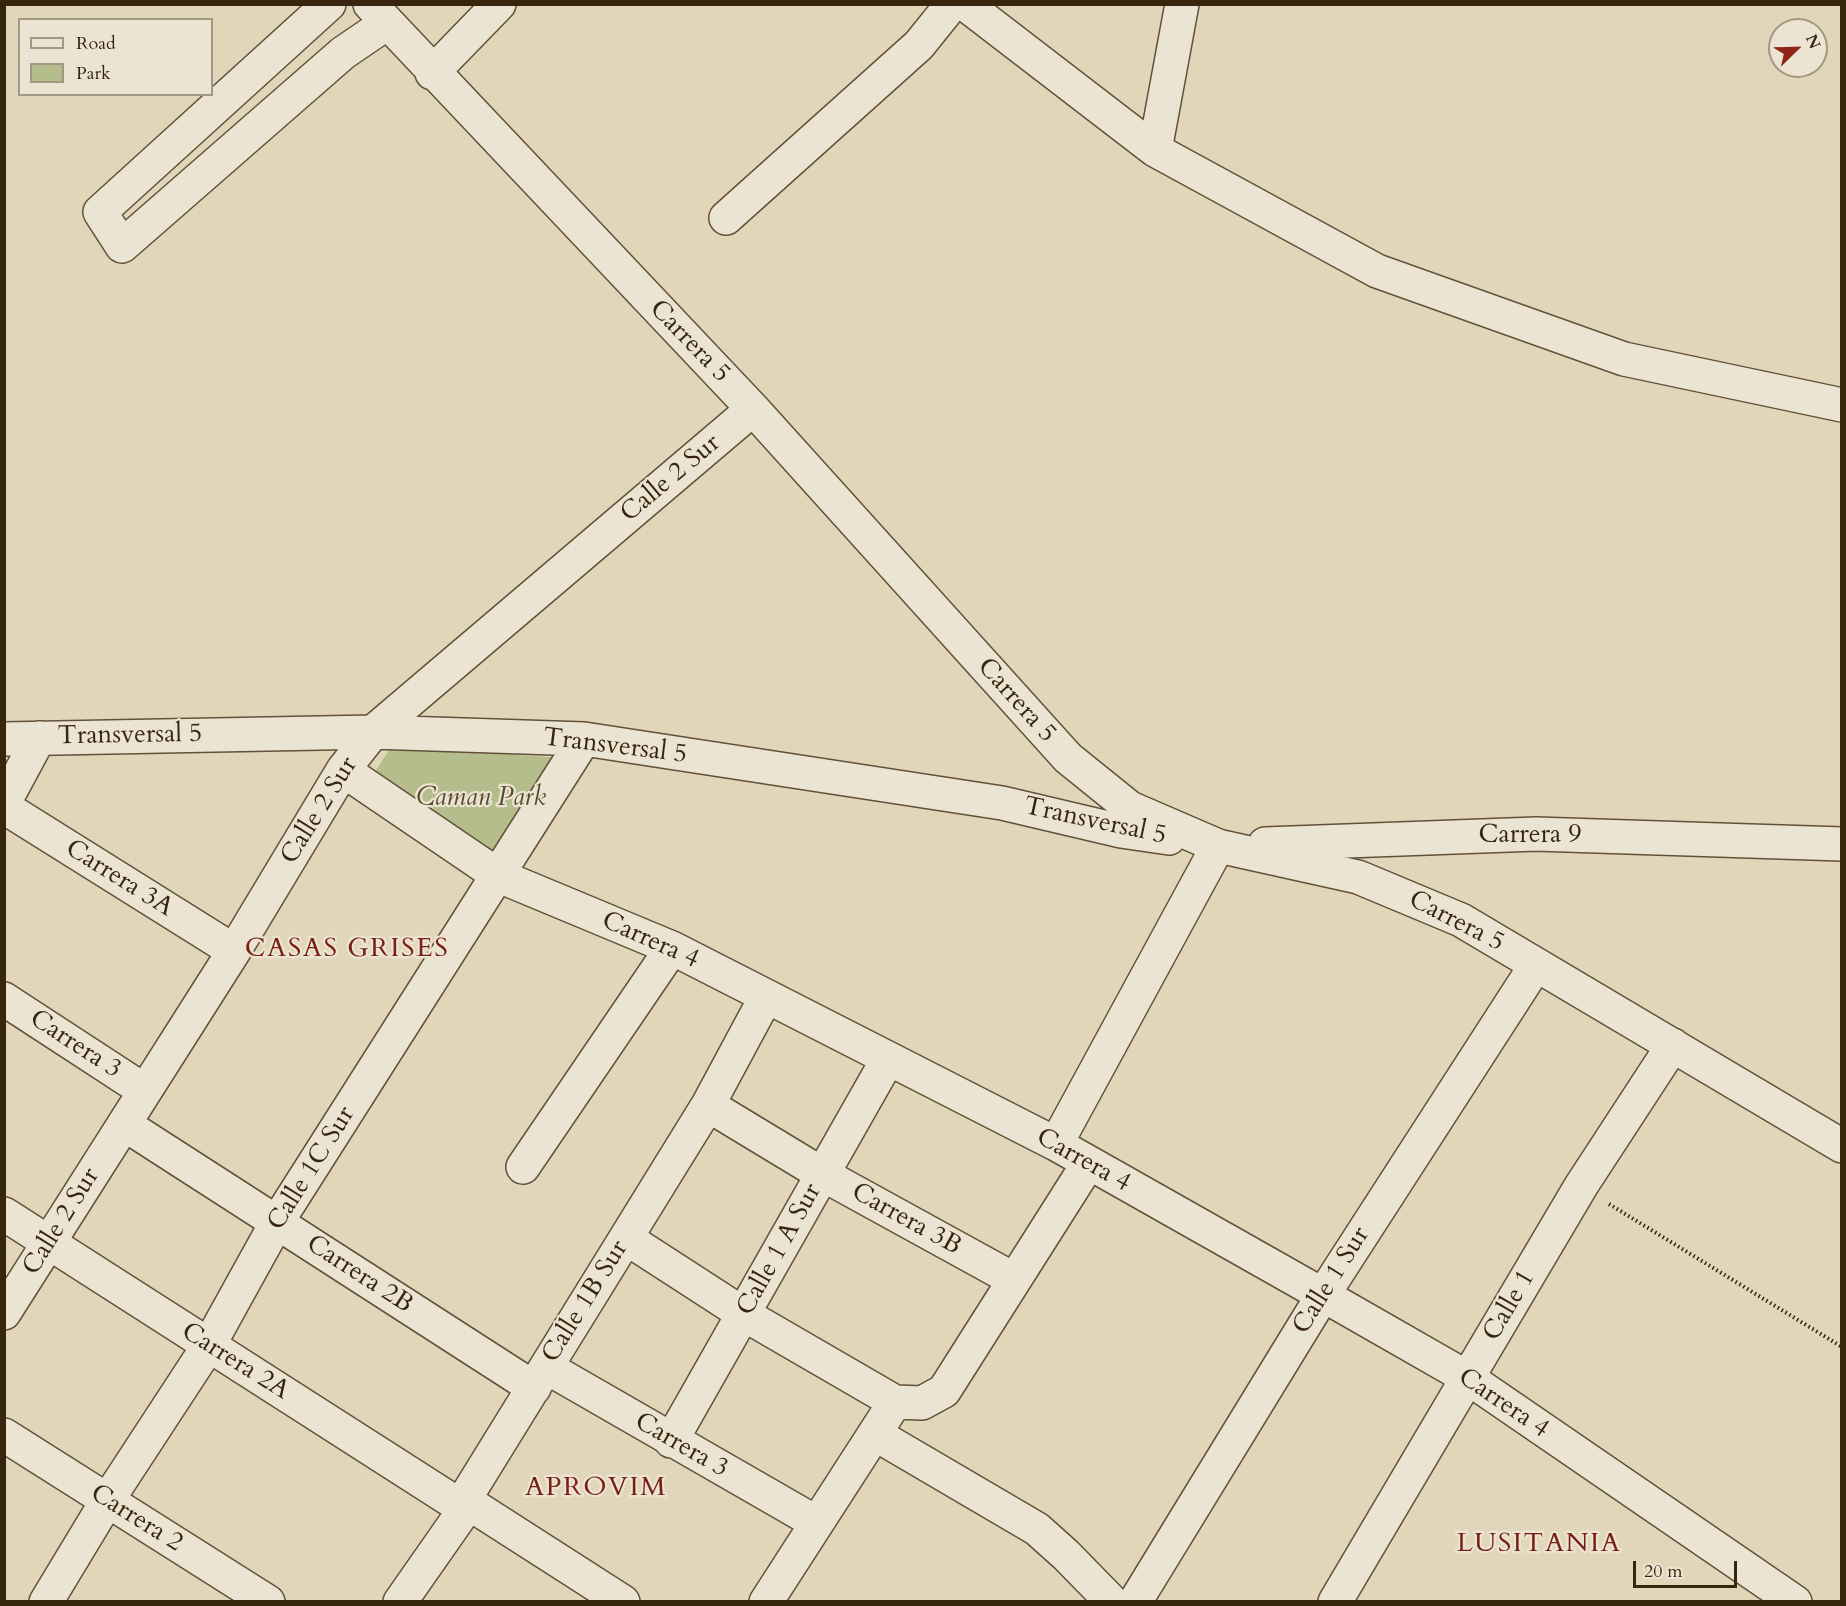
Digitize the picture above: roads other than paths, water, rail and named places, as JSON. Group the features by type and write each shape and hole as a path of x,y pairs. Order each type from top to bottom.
{"street":[{"path":"329,4 100,212 122,246 344,53 379,14"},
{"path":"432,73 499,4"},
{"path":"726,218 919,45 952,4"},
{"path":"965,4 1155,150 1377,271 1624,359 1842,405"},
{"path":"1155,150 1182,4"},
{"name":"Carrera 5","path":"379,14 432,73 753,409 1068,758 1130,808 1218,846 1358,877 1461,920 1842,1146"},
{"name":"Calle 2 Sur","path":"4,1313 234,951 343,770 373,732 753,409"},
{"name":"Transversal 5","path":"4,738 373,732 584,739 1002,803 1121,831 1218,846"},
{"path":"4,802 39,738"},
{"name":"Calle 1C Sur","path":"46,1602 107,1501 209,1345 277,1222 584,739"},
{"name":"Carrera 4","path":"343,770 499,876 672,948 1056,1144 1468,1378 1795,1602"},
{"name":"Carrera 3A","path":"4,807 234,951"},
{"name":"Carrera 9","path":"1218,846 1536,834 1842,844"},
{"path":"1056,1144 1218,846"},
{"path":"523,1167 672,948"},
{"name":"Calle 1 Sur","path":"1136,1602 1323,1295 1536,965"},
{"name":"Calle 1B Sur","path":"400,1602 465,1504 708,1105 766,997"},
{"name":"Carrera 3","path":"4,999 145,1090"},
{"name":"Calle 1","path":"1335,1602 1581,1186 1673,1045"},
{"name":"Calle 1 A Sur","path":"671,1441 745,1315 888,1059"},
{"name":"Carrera 3B","path":"708,1105 822,1174 1013,1279"},
{"name":"Carrera 2B","path":"124,1124 277,1222 540,1378"},
{"path":"626,1238 745,1315 895,1402 922,1403 944,1391 1088,1164"},
{"name":"Carrera 2A","path":"4,1214 209,1345 623,1602"},
{"name":"Carrera 3","path":"540,1378 671,1441 817,1524"},
{"path":"766,1602 895,1402"},
{"path":"875,1434 1037,1529 1112,1602"},
{"name":"Carrera 2","path":"4,1435 268,1602"}],"district":[{"name":"CASAS GRISES","path":"347,950"},
{"name":"APROVIM","path":"596,1489"},
{"name":"LUSITANIA","path":"1539,1545"}],"park label":[{"name":"Caman Park","path":"481,799"}]}
